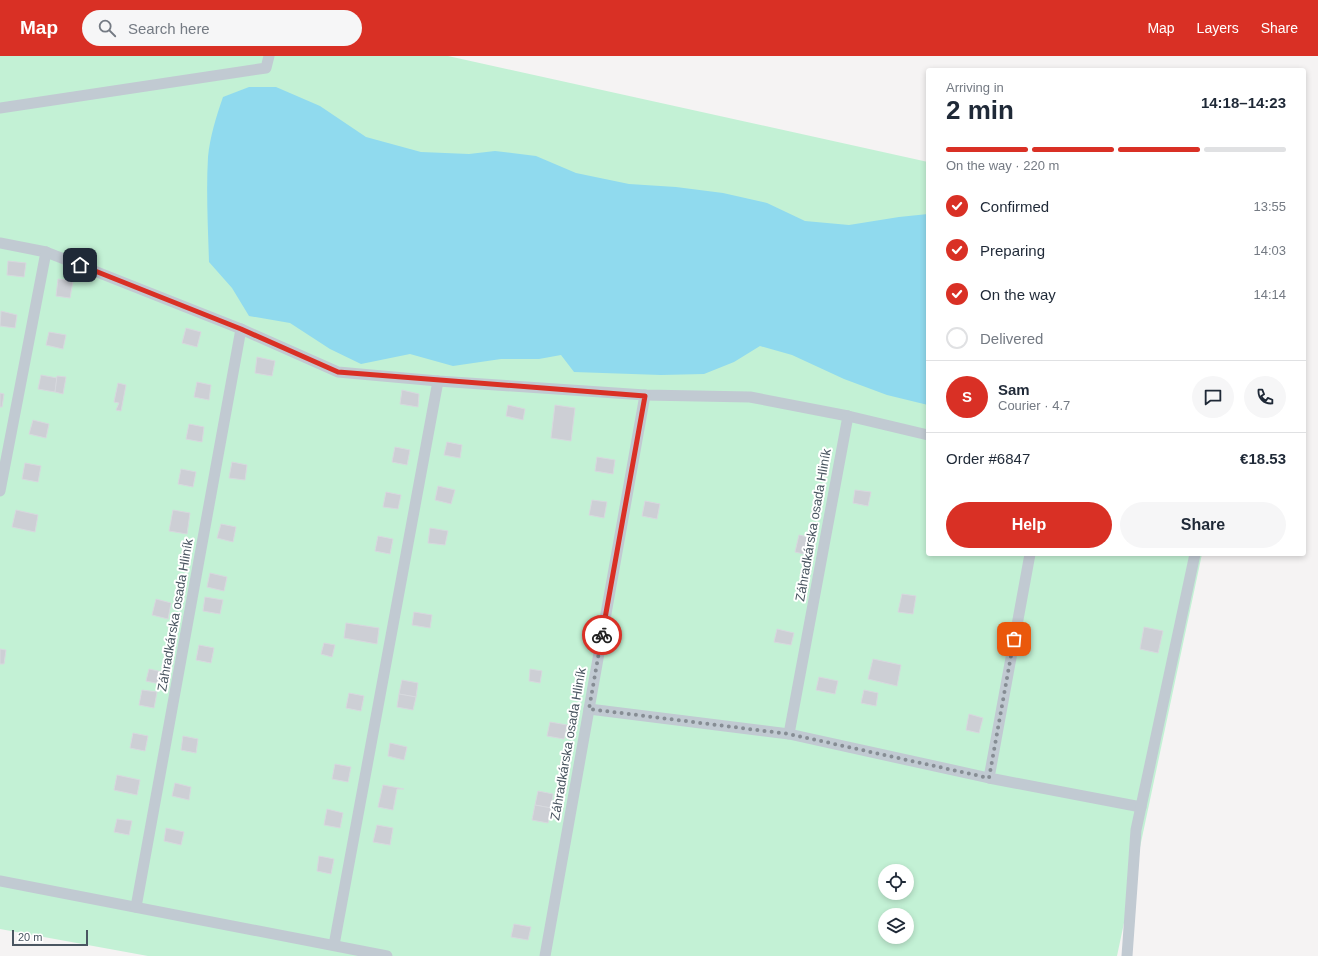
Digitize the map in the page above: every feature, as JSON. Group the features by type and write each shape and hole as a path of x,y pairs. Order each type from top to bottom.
{"lane":[{"path":"0,108 266,68 268,56"},
{"path":"0,243 46,252 241,329 338,372 645,396 750,397 848,416 926,435"},
{"path":"0,491 46,252"},
{"name":"Záhradkárska osada Hliník","path":"136,907 241,329"},
{"path":"334,945 438,381"},
{"name":"Záhradkárska osada Hliník","path":"545,956 645,396"},
{"name":"Záhradkárska osada Hliník","path":"789,734 848,416"},
{"path":"989,778 1030,556"},
{"path":"1127,956 1136,830 1195,556"},
{"path":"589,709 789,734 989,778 1141,807"},
{"path":"0,881 387,956"}],"green space":[{"path":"0,56 448,56 926,162 926,556 1202,556 1117,956 148,956 0,929"}],"water":[{"path":"249,87 276,87 320,106 366,137 421,152 469,154 495,151 536,156 576,173 629,184 676,187 723,193 767,203 805,221 849,225 926,214 926,405 887,395 844,379 792,355 760,346 734,362 704,374 661,375 574,372 561,355 539,359 501,359 453,366 410,354 361,364 330,349 290,323 249,316 232,288 209,262 207,210 208,157 210,142 223,97"}],"building":[{"path":"8,261 26,263 24,277 7,275"},
{"path":"58,279 73,281 70,298 56,296"},
{"path":"1,311 17,315 15,328 0,326"},
{"path":"186,328 201,332 197,347 182,343"},
{"path":"49,332 66,335 63,349 46,345"},
{"path":"257,357 275,361 272,376 255,373"},
{"path":"41,375 57,378 55,392 38,389"},
{"path":"57,376 66,377 63,394 55,392"},
{"path":"197,382 211,385 209,400 194,397"},
{"path":"118,383 126,385 121,411 116,410 119,403 114,402"},
{"path":"402,390 419,394 418,407 400,404"},
{"path":"0,393 4,394 2,407 0,407"},
{"path":"508,405 525,409 523,420 506,416"},
{"path":"555,405 575,408 571,441 551,438"},
{"path":"33,420 49,424 46,438 29,434"},
{"path":"189,424 204,427 202,442 186,439"},
{"path":"447,442 462,445 460,458 444,455"},
{"path":"395,447 410,450 407,465 392,462"},
{"path":"597,457 615,460 613,474 595,471"},
{"path":"232,462 247,465 245,480 229,478"},
{"path":"25,463 41,466 38,482 22,479"},
{"path":"181,469 196,472 193,487 178,484"},
{"path":"438,486 455,490 451,504 435,500"},
{"path":"855,490 871,492 868,506 853,503"},
{"path":"386,492 401,495 398,509 383,507"},
{"path":"592,500 607,502 604,518 589,515"},
{"path":"645,501 660,504 657,519 642,516"},
{"path":"16,510 38,515 35,532 12,527"},
{"path":"173,510 190,513 187,534 169,531"},
{"path":"221,524 236,527 233,542 217,538"},
{"path":"430,528 448,531 445,545 428,543"},
{"path":"799,535 812,538 809,555 795,552"},
{"path":"378,536 393,539 390,554 375,551"},
{"path":"210,573 227,577 224,591 207,587"},
{"path":"902,594 916,596 913,614 898,612"},
{"path":"205,597 223,600 220,614 203,611"},
{"path":"156,599 171,603 168,619 152,615"},
{"path":"414,612 432,615 430,628 412,625"},
{"path":"346,623 379,628 377,644 344,638"},
{"path":"1144,627 1163,631 1158,653 1140,649"},
{"path":"777,629 794,633 791,645 774,642"},
{"path":"324,643 335,645 332,657 321,654"},
{"path":"199,645 214,648 211,663 196,660"},
{"path":"0,649 6,650 4,664 0,664"},
{"path":"873,659 901,665 897,686 868,679"},
{"path":"149,669 167,673 165,685 146,681"},
{"path":"530,669 542,671 540,683 529,681"},
{"path":"819,677 838,681 835,694 816,690"},
{"path":"402,680 418,683 416,697 399,694"},
{"path":"142,690 157,692 154,708 139,705"},
{"path":"864,690 878,693 876,706 861,703"},
{"path":"349,693 364,696 361,711 346,708"},
{"path":"399,694 416,697 413,710 397,707"},
{"path":"969,714 983,718 979,733 966,730"},
{"path":"550,722 567,725 564,739 547,736"},
{"path":"133,733 148,736 145,751 130,748"},
{"path":"183,736 198,739 196,753 181,750"},
{"path":"390,743 407,747 404,760 388,756"},
{"path":"335,764 351,767 348,782 332,779"},
{"path":"117,775 140,780 137,795 114,790"},
{"path":"175,783 191,787 189,800 172,796"},
{"path":"383,785 404,789 397,789 393,810 378,807"},
{"path":"538,791 553,794 551,808 535,805"},
{"path":"535,805 551,808 548,823 532,820"},
{"path":"327,809 343,813 340,828 324,825"},
{"path":"117,819 132,821 129,835 114,832"},
{"path":"377,825 393,828 390,845 373,842"},
{"path":"166,828 184,832 181,845 164,841"},
{"path":"319,856 334,859 331,874 317,871"},
{"path":"514,924 531,927 528,940 511,937"}],"way so far":[{"path":"602,635 589,709 789,734 989,778 1014,639"}],"route":[{"path":"80,265 241,329 338,372 645,396 602,635"}]}
